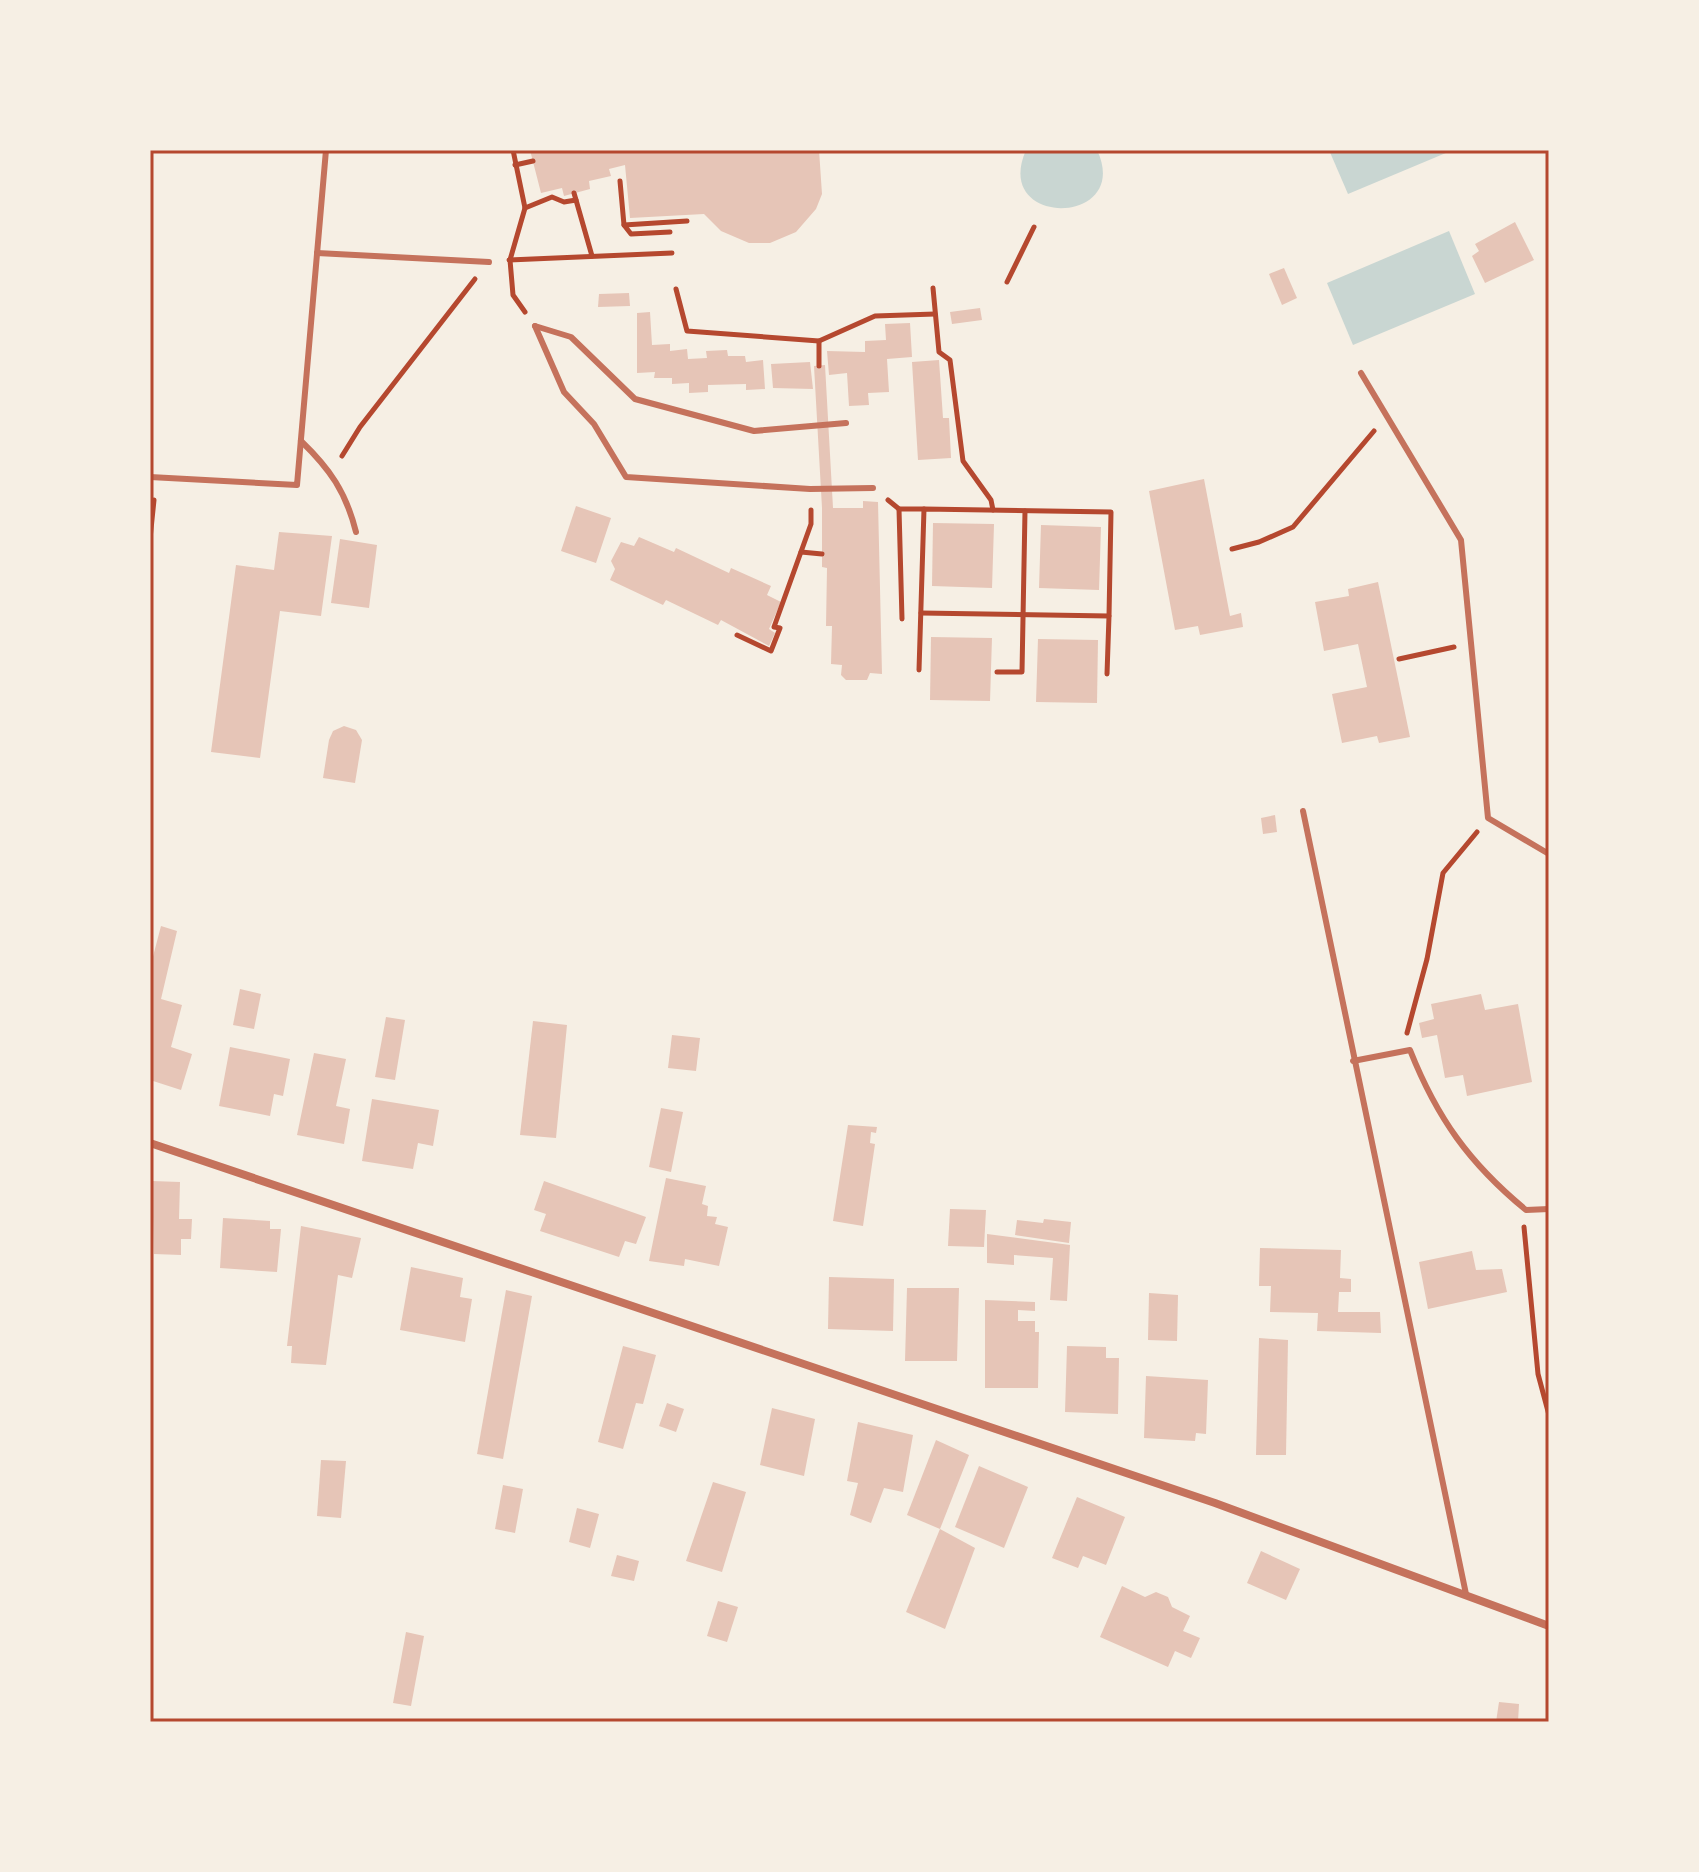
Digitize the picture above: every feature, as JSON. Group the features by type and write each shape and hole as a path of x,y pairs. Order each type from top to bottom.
{"street":[{"path":"150,1143 1200,1498 1549,1626"}],"lane":[{"path":"150,477 297,485 326,150"},
{"path":"317,253 489,262"},
{"path":"535,326 571,337 635,399 754,431 846,423"},
{"path":"535,326 564,392 594,424 626,477 810,489 873,488"},
{"path":"1361,373 1461,540 1488,818 1549,854"},
{"path":"301,441 331,469 349,502 356,532"},
{"path":"1303,811 1466,1594"},
{"path":"1353,1061 1410,1050 1430,1100 1485,1177 1526,1210 1549,1209"}],"path":[{"path":"513,150 525,208 510,260 513,295 535,326"},
{"path":"515,165 533,161"},
{"path":"620,181 624,225 631,234 670,232"},
{"path":"525,208 552,197 564,202 575,197 592,256"},
{"path":"624,225 684,219"},
{"path":"1007,282 1034,227"},
{"path":"331,469 489,262 672,253"},
{"path":"933,288 939,352 950,360 963,461 991,500 993,510"},
{"path":"676,289 687,331 819,341 875,316 935,314"},
{"path":"819,341 819,366"},
{"path":"1232,549 1259,542 1293,527 1387,415"},
{"path":"873,488 899,509 1111,512 1107,674"},
{"path":"737,635 771,651 780,628 772,626 811,524 810,489"},
{"path":"150,539 154,500"},
{"path":"899,509 902,619"},
{"path":"919,670 924,509"},
{"path":"997,672 1022,672 1025,511"},
{"path":"801,552 822,554"},
{"path":"150,566 150,620"},
{"path":"921,613 1109,616"},
{"path":"1399,659 1471,643"},
{"path":"1410,1050 1406,1029 1427,959 1443,873 1488,818"},
{"path":"1526,1210 1523,1236 1536,1359 1549,1415"}],"shaded area":[{"path":"1026,150 1097,150 1103,175 1096,193 1081,204 1062,208 1043,205 1027,194 1020,176"},
{"path":"1329,150 1453,150 1348,194"},
{"path":"1449,231 1475,294 1353,345 1327,283"}],"building":[{"path":"530,150 819,150 822,194 816,209 796,232 770,243 749,243 721,231 704,214 630,218 625,165 609,169 611,176 589,181 590,189 564,196 562,188 541,193"},
{"path":"1515,222 1534,260 1485,283 1472,256 1479,251 1475,244"},
{"path":"1284,268 1297,298 1282,305 1269,274"},
{"path":"629,293 630,306 598,307 599,294"},
{"path":"980,308 982,320 952,324 950,312"},
{"path":"650,312 652,345 670,344 670,351 687,349 688,359 707,358 706,351 727,350 728,356 745,356 746,362 763,360 765,389 746,390 746,384 708,385 708,392 689,393 689,383 672,384 672,378 654,378 655,372 637,373 637,313"},
{"path":"910,323 912,357 887,359 889,392 868,393 869,405 849,406 847,373 829,375 827,351 865,352 865,341 886,340 885,324"},
{"path":"939,360 943,418 949,418 951,458 918,460 912,362"},
{"path":"810,362 813,389 773,388 771,364"},
{"path":"825,365 833,508 863,508 863,501 878,502 882,674 870,673 867,680 846,680 841,675 842,665 831,664 832,626 826,626 827,568 822,567 814,366"},
{"path":"1204,479 1230,616 1241,613 1243,627 1200,635 1198,626 1175,630 1149,491"},
{"path":"576,506 611,518 596,563 561,551"},
{"path":"933,523 994,524 992,588 932,586"},
{"path":"1041,525 1101,527 1099,590 1039,588"},
{"path":"279,532 332,536 321,616 280,611 260,758 211,752 236,565 274,570"},
{"path":"639,537 674,552 676,548 729,573 731,568 771,586 767,595 781,602 769,629 775,633 769,646 721,620 718,625 666,600 663,605 610,580 615,569 611,561 621,542 634,546"},
{"path":"340,539 377,545 369,608 331,603"},
{"path":"1378,582 1410,737 1379,743 1377,736 1342,743 1332,694 1367,687 1358,644 1324,651 1315,602 1349,596 1348,589"},
{"path":"931,637 992,638 990,701 930,700"},
{"path":"1038,639 1098,640 1097,703 1036,702"},
{"path":"344,726 356,730 362,740 355,783 323,778 329,740 333,731"},
{"path":"1275,815 1277,832 1263,834 1261,818"},
{"path":"161,926 177,931 161,999 182,1005 171,1047 192,1054 181,1090 150,1080 150,968"},
{"path":"240,989 261,994 254,1029 233,1025"},
{"path":"1481,994 1485,1010 1518,1004 1532,1082 1467,1096 1463,1075 1445,1078 1437,1035 1422,1038 1419,1023 1434,1019 1431,1004"},
{"path":"386,1017 405,1020 395,1080 375,1077"},
{"path":"533,1021 567,1025 556,1138 520,1135"},
{"path":"672,1035 700,1038 696,1071 668,1068"},
{"path":"230,1047 290,1059 283,1096 274,1094 270,1116 219,1106"},
{"path":"314,1053 346,1059 336,1106 350,1109 344,1144 297,1135"},
{"path":"372,1099 439,1110 433,1146 418,1143 413,1169 362,1161"},
{"path":"661,1108 683,1112 671,1172 649,1167"},
{"path":"848,1125 877,1127 876,1133 871,1132 870,1143 875,1144 863,1226 833,1221"},
{"path":"666,1178 706,1186 702,1204 708,1206 707,1216 717,1217 715,1224 728,1227 719,1266 685,1259 684,1266 649,1261"},
{"path":"152,1181 180,1182 179,1219 192,1219 191,1239 181,1239 181,1255 154,1254"},
{"path":"544,1181 646,1217 636,1244 625,1241 619,1257 540,1231 546,1214 534,1210"},
{"path":"950,1209 986,1210 984,1247 948,1246"},
{"path":"223,1218 270,1221 270,1229 281,1229 277,1272 220,1268"},
{"path":"1044,1219 1071,1222 1069,1243 1015,1235 1017,1220 1043,1223"},
{"path":"301,1226 361,1238 352,1278 338,1275 326,1365 291,1363 292,1346 287,1346"},
{"path":"987,1234 1070,1245 1067,1301 1050,1300 1053,1258 1014,1255 1014,1265 987,1263"},
{"path":"1260,1248 1341,1250 1340,1278 1351,1279 1351,1292 1339,1292 1338,1312 1380,1312 1381,1333 1317,1331 1318,1313 1270,1312 1271,1286 1259,1286"},
{"path":"1472,1251 1476,1270 1502,1269 1507,1292 1428,1309 1419,1262"},
{"path":"411,1267 463,1278 460,1297 472,1299 465,1342 400,1330"},
{"path":"829,1277 894,1279 893,1331 828,1329"},
{"path":"907,1288 959,1288 957,1361 905,1361"},
{"path":"506,1290 532,1296 503,1459 477,1454"},
{"path":"1149,1293 1178,1295 1177,1341 1148,1340"},
{"path":"985,1300 1035,1302 1035,1311 1018,1310 1018,1321 1035,1321 1035,1332 1039,1332 1038,1388 985,1388"},
{"path":"1259,1338 1288,1340 1286,1455 1256,1455"},
{"path":"623,1346 656,1355 643,1404 636,1403 623,1449 598,1442"},
{"path":"1067,1346 1106,1347 1106,1358 1119,1358 1118,1414 1065,1412"},
{"path":"1146,1376 1208,1380 1206,1434 1196,1433 1195,1441 1144,1438"},
{"path":"667,1403 684,1409 676,1432 659,1426"},
{"path":"772,1408 815,1419 804,1476 760,1465"},
{"path":"858,1422 913,1435 903,1492 884,1488 871,1523 850,1515 858,1483 847,1481"},
{"path":"936,1440 969,1455 940,1529 907,1515"},
{"path":"321,1460 346,1461 341,1518 317,1516"},
{"path":"979,1466 1028,1487 1004,1548 955,1527"},
{"path":"713,1482 746,1492 722,1572 686,1561"},
{"path":"503,1485 523,1489 515,1533 495,1529"},
{"path":"1077,1497 1125,1517 1106,1565 1083,1556 1078,1568 1052,1558"},
{"path":"577,1508 599,1514 590,1548 569,1542"},
{"path":"940,1529 975,1548 945,1629 906,1612"},
{"path":"1261,1551 1300,1569 1286,1600 1247,1583"},
{"path":"617,1555 639,1561 634,1581 611,1576"},
{"path":"1122,1586 1145,1597 1156,1592 1168,1597 1172,1607 1190,1616 1183,1631 1200,1638 1191,1658 1175,1651 1168,1667 1100,1637"},
{"path":"718,1601 738,1607 727,1642 707,1636"},
{"path":"406,1632 424,1636 411,1706 393,1703"},
{"path":"1499,1702 1519,1704 1518,1722 1496,1722"}]}
